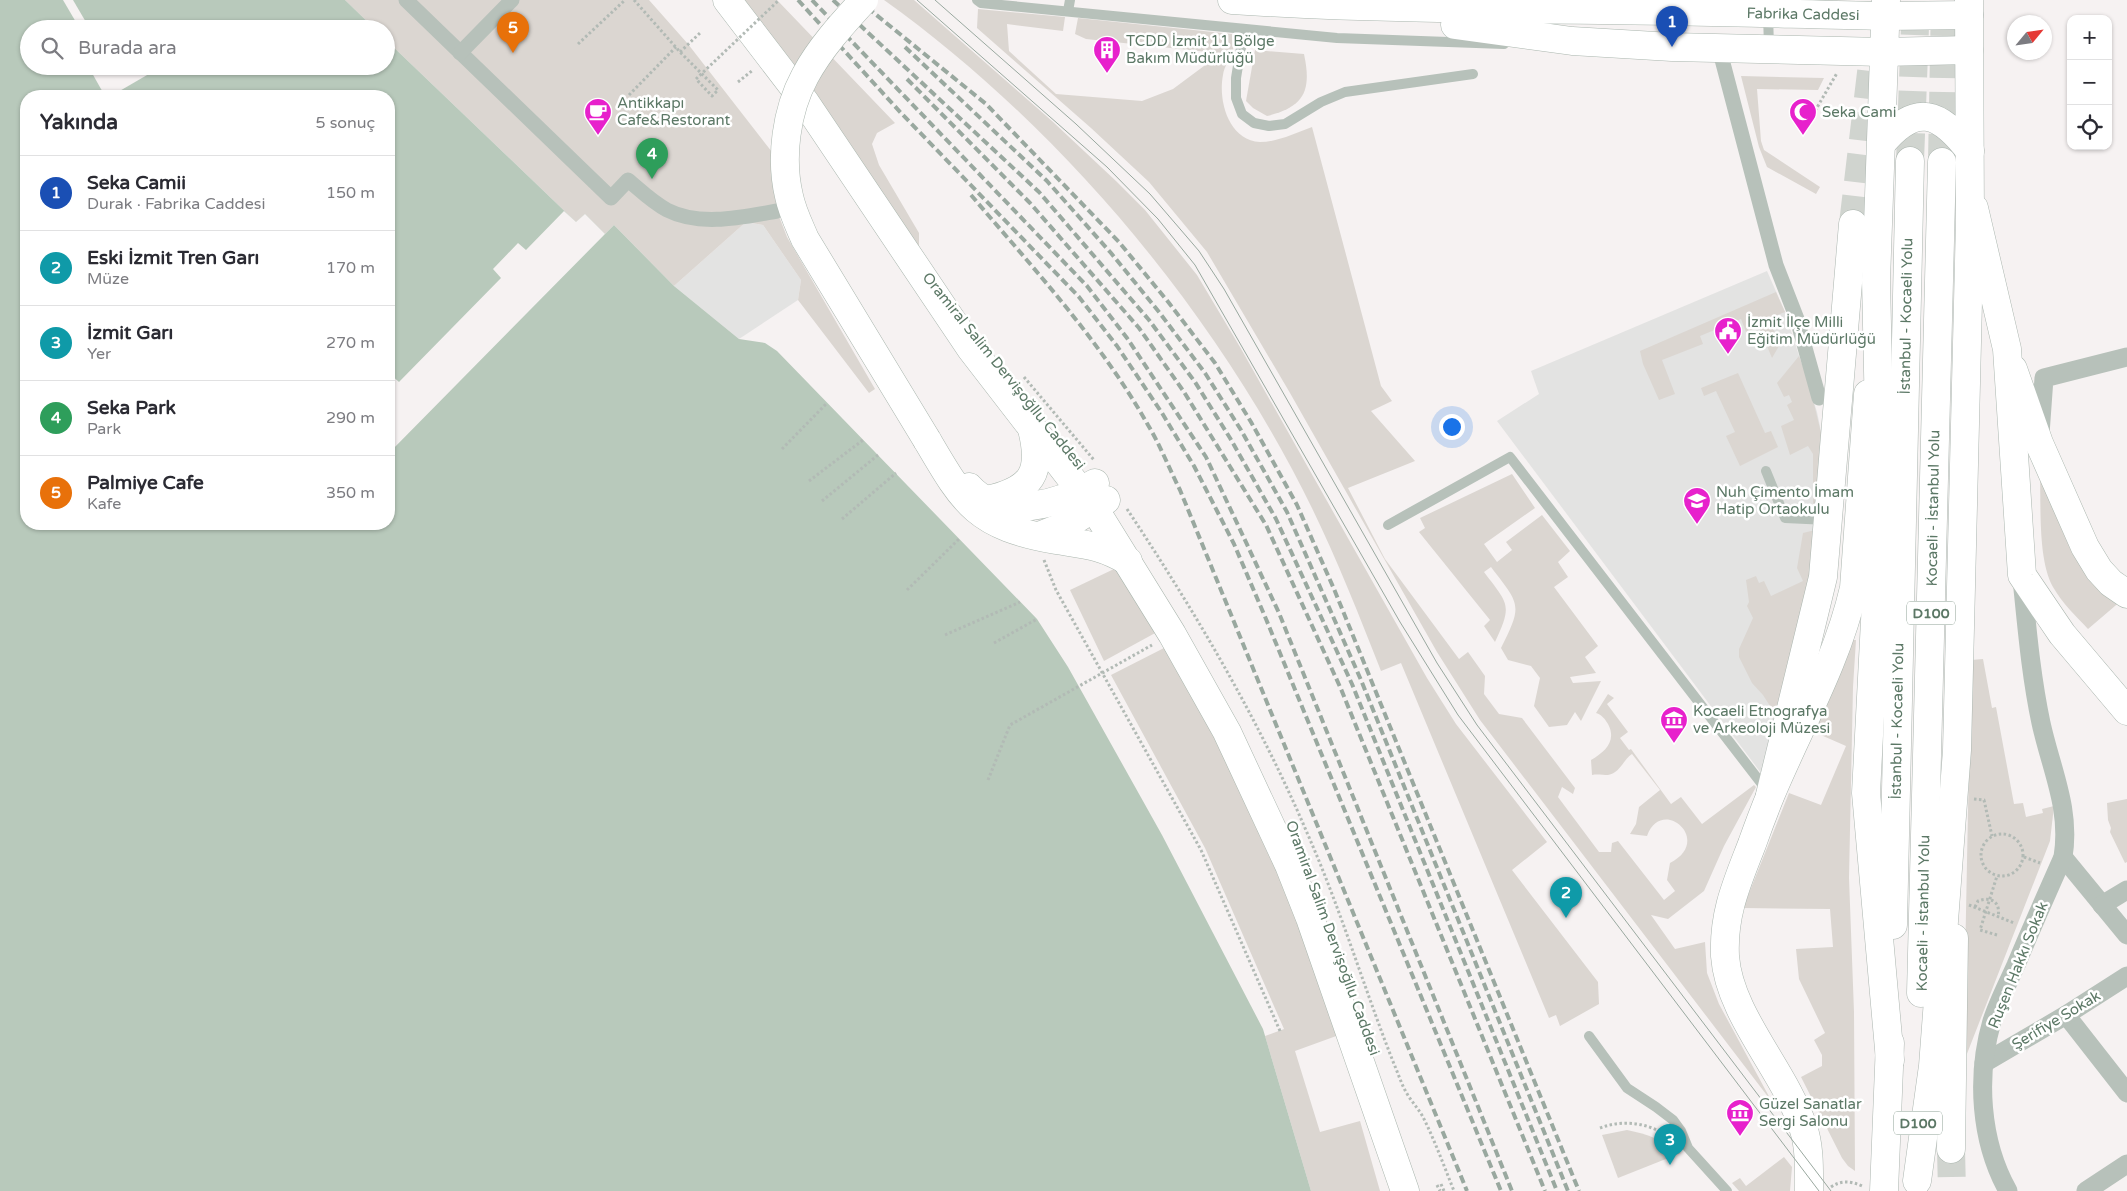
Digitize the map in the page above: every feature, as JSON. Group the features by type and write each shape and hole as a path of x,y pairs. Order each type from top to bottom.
{"main road":[{"path":"727,0 800,96 971,349 1032,429 1094,495"},
{"path":"864,0 827,41 813,62 796,96 784,154 788,196 796,219 806,239 950,479 970,505 994,522 1041,546 1102,548 1128,561"},
{"path":"1232,0 1330,7 1391,18 1572,41 1719,48 1883,52 1969,50"},
{"name":"Fabrika Caddesi","path":"1330,7 1589,5 1969,8"},
{"path":"1809,1191 1809,1162 1804,1129 1796,1108 1743,1012 1730,981 1725,958 1725,934 1729,904 1770,795 1837,649 1854,588 1876,280 1885,8"},
{"path":"1951,1149 1957,750 1970,190 1969,8"},
{"path":"1882,144 1895,128 1906,120 1918,117 1935,119 1948,125 1970,151"},
{"name":"İstanbul - Kocaeli Yolu","path":"1876,1190 1890,1060 1910,162"},
{"name":"Kocaeli - İstanbul Yolu","path":"1926,1065 1942,162"},
{"path":"1970,190 2007,349 2023,401 2039,443 2085,547 2099,570 2111,583 2127,594"},
{"path":"1770,795 1823,577 1853,224"},
{"name":"Oramiral Salim Dervişoğllu Caddesi","path":"909,256 1068,444 1128,561 1163,618 1226,732 1282,848 1310,918 1405,1191"},
{"path":"1876,280 1881,506 1866,793 1890,1060"},
{"path":"2007,349 2022,575 2062,634 2127,710"},
{"path":"987,500 1002,497 1019,489 1031,477 1037,456 1032,429"},
{"path":"927,440 974,492 987,500 1009,506 1022,507 1065,498 1094,495"},
{"path":"1041,546 1067,525 1094,495"},
{"name":"Oramiral Salim Dervişoğllu Caddesi","path":"1094,495 1164,588 1225,691 1290,819 1322,902 1405,1139 1434,1187"},
{"path":"1926,1065 1957,750"},
{"name":"D100","path":"1917,1186 1926,1065"}],"street":[{"path":"406,0 611,198 628,180 654,202 680,216 716,219 777,211"},
{"path":"460,53 512,0"},
{"path":"1719,48 1776,265 1797,319 1819,398"},
{"path":"2039,443 2044,378 2127,357"},
{"name":"Ruşen Hakkı Sokak","path":"2008,1191 1995,1164 1987,1133 1983,1099 1984,1063 1992,1020 2063,857 2067,836 2058,781 2042,725 2032,675 2022,575"},
{"path":"2063,857 2127,935"},
{"path":"2102,904 2127,890"},
{"name":"Şerifiye Sokak","path":"1984,1063 2066,1015 2127,976"},
{"path":"2066,1015 2127,1093"},
{"path":"2086,1191 2127,1164"}],"lane":[{"path":"977,0 981,3 1337,38 1516,45 1572,41"},
{"path":"1068,11 1070,0"},
{"path":"1760,7 1770,48"},
{"path":"1244,29 1236,78 1236,98 1242,114 1254,123 1269,126 1285,124 1321,102 1345,92 1473,74"},
{"path":"1388,525 1510,457 1770,795"},
{"path":"1766,471 1785,518 1828,520"},
{"path":"1589,1036 1627,1088 1656,1106 1673,1120 1681,1131 1688,1148 1727,1191"}],"path":[{"path":"578,44 624,0"},
{"path":"634,0 680,52 718,90 712,96 696,79 779,0"},
{"path":"680,52 700,33"},
{"path":"629,95 676,47"},
{"path":"1815,111 1841,66"},
{"path":"738,82 756,68"},
{"path":"782,449 827,403"},
{"path":"809,481 863,440"},
{"path":"822,501 878,455"},
{"path":"842,519 896,473"},
{"path":"907,590 959,539"},
{"path":"1041,546 1056,590 1201,850 1280,1031"},
{"path":"945,634 1020,602"},
{"path":"994,642 1037,618"},
{"path":"988,780 1010,725 1153,645"},
{"path":"1967,798 1984,800 1992,836"},
{"path":"2002,833 2009,834 2020,843 2024,857 2018,870 2012,875 1997,876 1985,868 1981,855 1985,842 1992,836 2002,833"},
{"path":"1997,876 1980,930 1997,935"},
{"path":"1975,907 1978,901 1990,899"},
{"path":"1990,899 1997,905 1998,916"},
{"path":"1966,904 2031,930"},
{"path":"1826,1191 1837,1183 1847,1181 1876,1190"},
{"path":"1434,1187 1440,1191"},
{"path":"1434,1187 1444,1191"}],"shaded area":[{"path":"0,0 345,0 366,20 20,20 20,75 395,75 395,49 576,222 585,214 605,234 614,225 674,286 739,339 765,343 777,351 1037,619 1068,667 1162,835 1263,1029 1311,1191 0,1191"},
{"path":"345,0 649,0 688,44 772,152 777,211 787,237 875,389 869,393 798,300 801,280 763,225 746,222 674,286 614,225 605,234 585,214 576,222 395,49 395,20 366,20"},
{"path":"743,0 777,0 895,123 877,133 872,144 879,165 919,233 919,248"},
{"path":"884,0 914,0 1052,121 1145,210 1197,275 1240,347 1427,678 1456,724 1547,842 1512,870 1598,982 1599,1004 1560,1026 1556,1015 1549,1018 1401,663 1381,671 1340,568 1305,494 1254,402 1211,336 1114,211 1060,153 1004,98 945,47"},
{"path":"978,9 1065,17 1063,31 1007,24 1009,51 1056,94 1142,101 1173,89 1208,63 1208,52 1086,39 1075,34 1078,18 1232,34 1233,49 1224,72 1222,96 1224,107 1233,127 1249,140 1267,142 1312,127 1381,386 1392,401 1371,411 1415,461 1348,488 1385,559 1459,659 1468,652 1485,676 1484,694 1499,714 1522,718 1575,788 1573,794 1562,787 1558,797 1599,852 1611,852 1612,843 1618,841 1664,900 1675,891 1667,880 1670,863 1682,854 1687,844 1686,834 1681,826 1672,821 1663,820 1654,824 1647,836 1630,834 1636,824 1639,807 1660,790 1632,754 1616,772 1608,775 1592,775 1591,760 1605,750 1611,736 1608,724 1603,717 1596,713 1608,694 1614,698 1607,704 1628,732 1620,738 1629,750 1631,749 1671,804 1681,797 1702,824 1754,785 1756,787 1724,846 1704,891 1668,919 1651,915 1675,949 1705,942 1707,973 1719,1004 1772,1102 1480,720 1437,652 1290,393 1207,252 1149,182 1091,128 977,28"},
{"path":"1255,50 1304,54 1307,78 1306,88 1297,102 1290,108 1267,116 1253,108 1246,101"},
{"path":"1741,76 1824,78 1818,90 1757,89 1761,141 1764,150 1820,187 1816,194 1767,167 1759,147"},
{"path":"746,222 763,225 801,280 798,300 739,339 674,286"},
{"name":"Nuh Çimento İmam Hatip Ortaokulu","path":"1767,271 1785,312 1817,412 1823,441 1823,500 1777,717 1761,773 1497,421 1539,394 1531,371"},
{"path":"1776,292 1785,312 1770,318 1779,346 1772,358 1759,327 1746,332 1741,319 1700,336 1703,344 1662,360 1675,394 1659,400 1643,364 1640,351"},
{"path":"1799,356 1809,383 1823,441 1822,509 1813,506 1813,454 1808,446 1790,455 1781,426 1794,420 1787,405 1792,402 1789,395 1784,397 1777,383"},
{"path":"1738,373 1765,433 1771,431 1778,447 1740,466 1726,436 1735,432 1716,391 1704,396 1701,388"},
{"path":"1512,474 1535,508 1484,544 1497,562 1512,550 1506,542 1542,515 1570,551 1558,562 1568,577 1554,587 1598,646 1585,657 1596,673 1570,677 1573,683 1601,681 1581,721 1575,712 1567,725 1549,727 1534,706 1540,678 1531,666 1508,660 1501,648 1513,622 1515,605 1513,598 1501,580 1491,567 1484,572 1503,598 1505,605 1504,620 1495,642 1484,626 1490,620 1419,532 1425,528 1420,518"},
{"path":"2040,476 2122,600 2088,629 2069,609 2053,587 2048,576 2041,533"},
{"path":"1818,531 1813,573 1777,717 1763,695 1752,683 1739,657 1739,649 1753,618 1747,606 1749,602 1746,580 1756,576 1759,583 1764,581 1771,596 1803,581 1797,568 1803,533"},
{"path":"1114,569 1121,574 1157,632 1104,661 1070,590"},
{"path":"1847,640 1856,640 1853,687 1849,878 1854,1012 1855,1171 1842,1158 1801,1077 1822,1066 1822,1055 1814,1040 1825,1033 1799,979 1796,949 1833,947 1830,909 1743,908 1789,793 1821,805 1846,746 1814,732"},
{"path":"1166,647 1234,774 1280,877 1339,1035 1295,1051 1320,1132 1360,1121 1380,1191 1311,1191 1265,1036 1284,1029 1205,848 1111,675"},
{"path":"1983,659 1992,708 1996,707 2014,804 2023,803 2026,817 2043,813 2042,809 2054,806 2050,841 1963,1064 1971,660"},
{"path":"2127,799 2127,862 2125,863 2110,832 2107,803"},
{"path":"1627,1130 1656,1138 1681,1153 1618,1178 1602,1135"},
{"path":"1784,1157 1792,1167 1790,1191 1739,1191 1732,1183 1740,1178 1746,1186"}],"pier":[{"path":"63,0 73,0 85,20 75,20"},
{"path":"93,75 147,75 121,90 102,90"},
{"path":"564,211 576,222 585,214 605,234 395,447 395,378 399,382 501,278 493,269 518,243 526,250"}],"tunnel":[{"path":"1910,161 1916,0"},
{"path":"1942,162 1945,0"},
{"path":"1853,224 1873,56"},
{"path":"1951,1149 1952,1191"}],"tram line":[{"path":"917,0 1107,167 1158,219 1195,265 1400,622 1458,715 1819,1191"},
{"path":"935,0 1076,124 1150,194 1199,251 1224,289 1437,663 1477,725 1831,1191"}],"railway":[{"path":"798,0 901,113 1079,297 1117,346 1162,413 1194,466 1234,544 1266,619 1501,1191"},
{"path":"812,0 1087,286 1127,338 1206,457 1279,613 1512,1191"},
{"path":"833,0 1039,192 1149,320 1195,382 1230,438 1276,519 1352,684 1557,1191"},
{"path":"858,0 986,104 1119,242 1215,363 1251,422 1297,505 1334,589 1579,1191"},
{"path":"905,47 1047,181 1111,253 1205,373 1241,430 1287,512 1361,680 1568,1191"},
{"path":"907,79 1030,203 1139,328 1184,392 1266,525 1341,689 1545,1191"},
{"path":"971,195 1042,277 1087,334 1109,363 1157,440 1180,490 1467,1191"}],"place":[{"name":"Seka Camii","path":"1672,47"},
{"name":"Palmiye Cafe","path":"513,53"},
{"name":"TCDD İzmit 11 Bölge Bakım Müdürlüğü","path":"1107,74"},
{"name":"Antikkapı Cafe&Restorant","path":"598,136"},
{"name":"Seka Cami","path":"1803,136"},
{"name":"Seka Park","path":"652,179"},
{"name":"İzmit İlçe Milli Eğitim Müdürlüğü","path":"1728,355"},
{"name":"Nuh Çimento İmam Hatip Ortaokulu","path":"1697,525"},
{"name":"Kocaeli Etnografya ve Arkeoloji Müzesi","path":"1674,744"},
{"name":"Eski İzmit Tren Garı","path":"1566,918"},
{"name":"Güzel Sanatlar Sergi Salonu","path":"1740,1137"},
{"name":"İzmit Garı","path":"1670,1165"}]}
